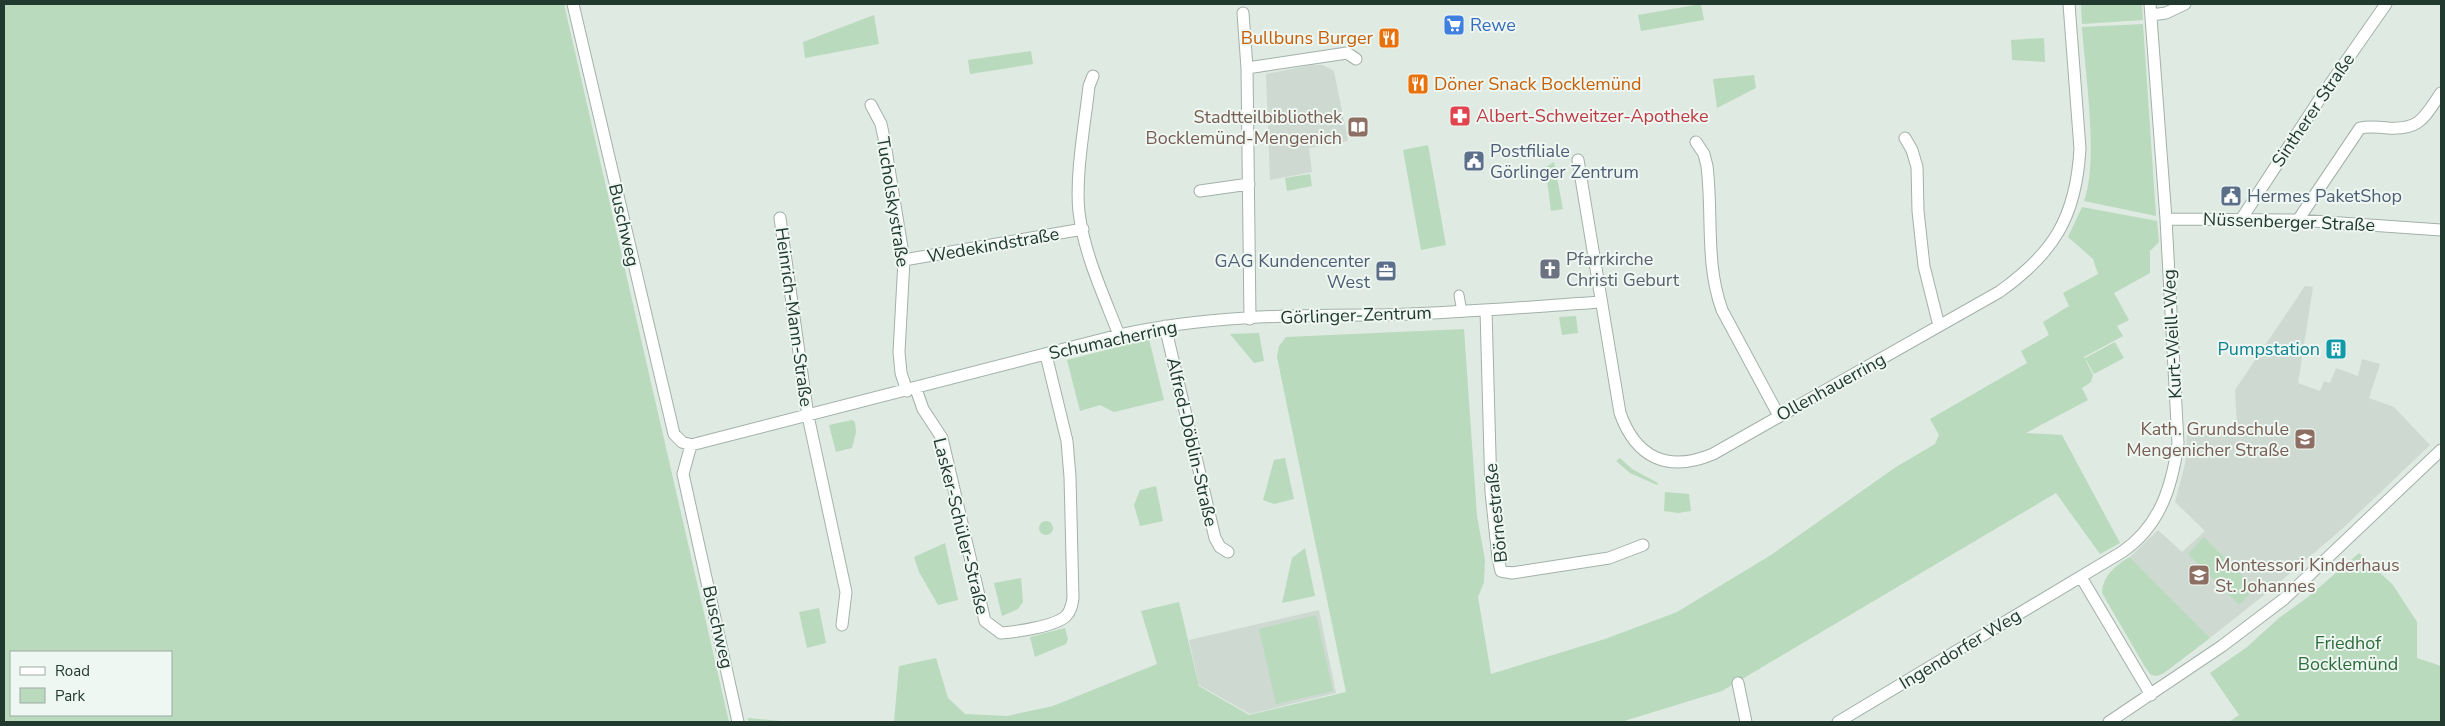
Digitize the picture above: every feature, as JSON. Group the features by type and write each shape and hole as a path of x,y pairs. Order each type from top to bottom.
{"street":[{"name":"Buschweg","path":"573,4 672,428 674,434 686,444 683,474 738,722"},
{"name":"Ollenhauerring","path":"1578,160 1620,412 1631,438 1642,450 1666,462 1696,461 1999,292 2024,274 2041,257 2068,214 2076,188 2080,149 2069,4"},
{"path":"2150,10 2166,12 2185,4"},
{"name":"Sintherer Straße","path":"2242,218 2319,100 2386,4"},
{"name":"Kurt-Weill-Weg","path":"2081,576 2129,547 2146,531 2162,507 2174,475 2178,444 2166,219 2150,10"},
{"path":"1244,13 1247,68 1250,319"},
{"path":"1247,68 1347,53 1356,60"},
{"path":"1093,76 1088,86 1078,187 1083,229 1096,273 1119,335"},
{"path":"2298,220 2360,128 2404,129 2412,127 2422,120 2441,93"},
{"name":"Tucholskystraße","path":"871,105 881,124 884,138 904,260 899,352 901,373 911,390"},
{"path":"1905,138 1912,150 1917,168 1918,211 1924,266 1939,326"},
{"path":"1696,142 1704,154 1707,166 1711,273 1716,294 1722,310 1779,416"},
{"path":"1200,191 1249,184"},
{"name":"Heinrich-Mann-Straße","path":"780,218 808,416 846,592 842,625"},
{"name":"Nüssenberger Straße","path":"2166,219 2242,218 2298,220 2441,230"},
{"name":"Wedekindstraße","path":"904,260 1083,229"},
{"path":"1460,296 1462,312"},
{"name":"Görlinger-Zentrum","path":"1250,319 1357,313 1372,315 1462,312 1601,302"},
{"name":"Börnestraße","path":"1486,310 1491,492 1501,571 1512,573 1610,558 1643,545"},
{"name":"Schumacherring","path":"686,444 808,416 1119,335 1165,326 1250,319"},
{"name":"Alfred-Döblin-Straße","path":"1165,326 1215,538 1220,547 1228,552"},
{"name":"Lasker-Schüler-Straße","path":"911,390 942,438 985,621 1001,633 1055,622 1064,618 1071,610 1074,598 1070,477 1067,441 1046,355"},
{"path":"2109,722 2222,646 2284,599 2441,450"},
{"path":"2081,576 2151,695"},
{"name":"Ingendorfer Weg","path":"1838,722 2081,576"},
{"path":"1738,683 1746,722"}],"shaded area":[{"path":"1311,65 1323,65 1334,71 1348,141 1309,148 1312,172 1270,180 1266,74"},
{"name":"Kath. Grundschule Mengenicher Straße","path":"2305,286 2313,287 2298,383 2320,391 2324,381 2330,383 2336,368 2358,376 2362,359 2380,364 2369,398 2394,407 2430,445 2342,529 2210,638 2130,557 2158,530 2182,552 2205,531 2175,502 2185,464 2187,432 2237,428 2235,390"},
{"path":"1319,610 1336,693 1250,714 1199,685 1189,640"}],"green space":[{"path":"4,4 564,4 729,722 4,722"},
{"path":"1701,4 1704,20 1641,31 1638,15"},
{"path":"2081,4 2142,4 2143,20 2082,24"},
{"path":"874,15 879,44 805,58 803,42"},
{"path":"2143,24 2156,216 2084,201 2088,184 2091,140 2082,27"},
{"path":"2044,38 2045,62 2012,60 2011,40"},
{"path":"1031,51 1033,64 970,74 968,60"},
{"path":"1754,75 1756,88 1717,108 1713,79"},
{"path":"1428,145 1446,245 1421,250 1403,150"},
{"path":"1554,162 1563,209 1551,211 1547,180 1538,177 1541,170"},
{"path":"1310,174 1312,186 1287,191 1285,178"},
{"path":"2082,207 2157,221 2159,242 2150,251 2150,273 2114,293 2129,320 2117,326 2123,336 2084,357 2093,375 2091,382 2082,388 2088,400 2026,433 2062,435 2120,543 2100,554 2056,493 1722,691 1621,722 894,722 899,666 936,658 948,698 965,714 1007,716 1053,706 1157,664 1141,611 1179,602 1199,686 1249,715 1346,692 1277,357 1279,346 1286,337 1464,329 1477,516 1485,560 1484,582 1478,597 1491,674 1605,639 1677,612 1771,555 1896,467 1935,444 1939,435 1930,419 2027,363 2021,351 2049,335 2043,322 2069,306 2063,293 2098,274 2093,259 2068,237"},
{"path":"1576,316 1578,333 1562,335 1559,317"},
{"path":"1259,333 1264,361 1254,363 1230,334"},
{"path":"1149,339 1164,400 1114,412 1100,405 1080,411 1067,360"},
{"path":"2115,342 2124,358 2094,374 2085,358"},
{"path":"852,420 855,422 856,432 852,448 836,452 829,425"},
{"path":"1285,458 1294,499 1274,504 1263,500 1274,460"},
{"path":"1620,458 1632,469 1658,483 1657,485 1630,473 1616,461"},
{"path":"1156,486 1163,521 1140,526 1134,505 1140,490"},
{"path":"1665,492 1689,494 1691,511 1678,513 1664,511"},
{"path":"1046,521 1051,523 1053,528 1051,533 1046,535 1041,533 1039,528 1041,523"},
{"path":"2204,537 2255,588 2239,605 2188,554"},
{"path":"945,543 958,600 938,605 919,572 914,557"},
{"path":"1305,548 1315,596 1282,603 1292,558"},
{"name":"Friedhof Bocklemünd","path":"2359,553 2393,585 2417,622 2417,658 2441,666 2441,722 2229,722 2239,715 2210,673 2247,647 2279,618 2308,597"},
{"path":"2130,557 2210,638 2164,673 2157,676 2151,675 2145,667 2102,593 2105,581 2111,571"},
{"path":"1021,578 1023,602 1018,609 1002,616 994,583"},
{"path":"819,608 826,643 807,648 799,612"},
{"path":"1316,615 1333,691 1276,704 1259,629"},
{"path":"1065,628 1068,639 1066,644 1035,657 1030,637"},
{"path":"748,718 792,722 749,722"}],"place":[{"name":"Rewe","path":"1454,25"},
{"name":"Bullbuns Burger","path":"1389,38"},
{"name":"Döner Snack Bocklemünd","path":"1418,84"},
{"name":"Albert-Schweitzer-Apotheke","path":"1460,116"},
{"name":"Stadtteilbibliothek Bocklemünd-Mengenich","path":"1358,127"},
{"name":"Postfiliale Görlinger Zentrum","path":"1474,161"},
{"name":"Hermes PaketShop","path":"2231,196"},
{"name":"Pfarrkirche Christi Geburt","path":"1550,269"},
{"name":"GAG Kundencenter West","path":"1386,271"},
{"name":"Pumpstation","path":"2336,349"},
{"name":"Kath. Grundschule Mengenicher Straße","path":"2305,439"},
{"name":"Montessori Kinderhaus St. Johannes","path":"2199,575"}]}
